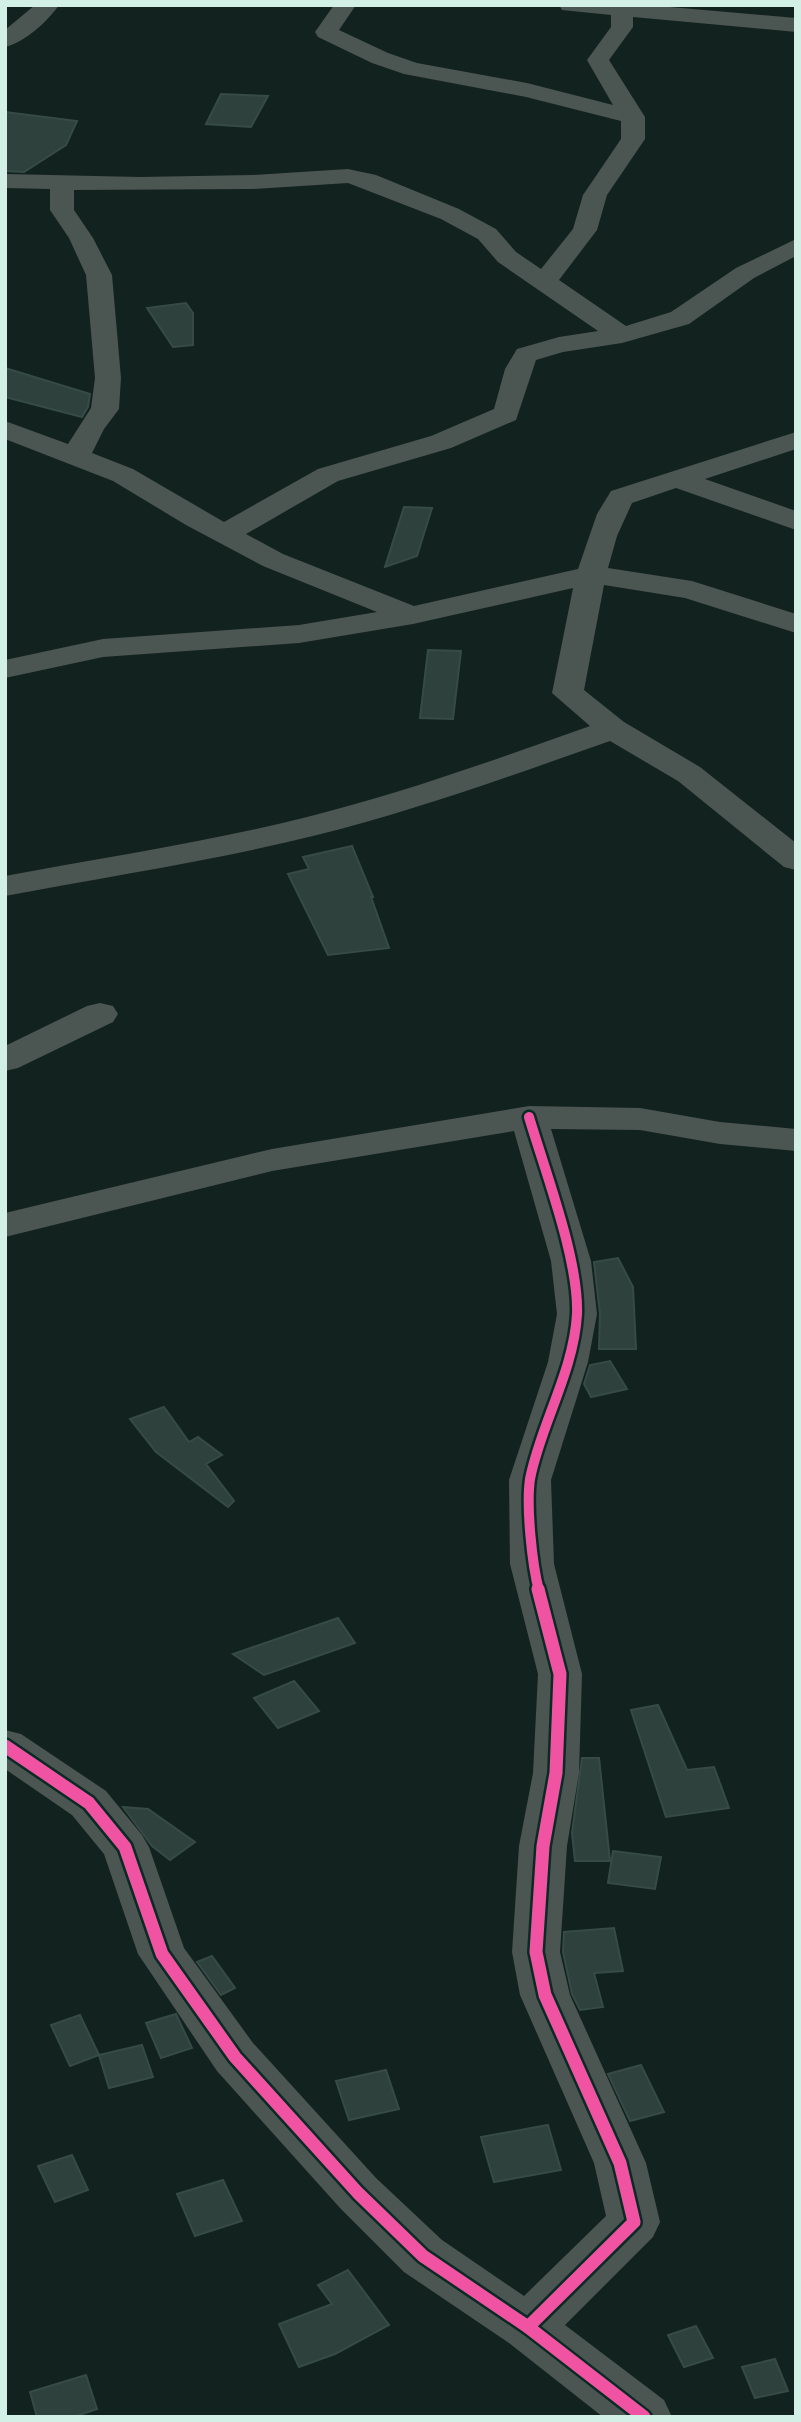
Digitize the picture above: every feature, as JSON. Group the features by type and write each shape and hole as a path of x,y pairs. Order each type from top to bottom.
{"street":[{"path":"5,40 31,22 48,5"},
{"path":"345,5 326,32 380,58 412,69 527,90 633,117"},
{"path":"570,5 796,25"},
{"path":"545,281 585,230 594,195 633,139 633,117 598,60 622,27 622,10"},
{"path":"5,181 62,184 240,183 348,176 367,180 438,208 487,234 507,257 622,335"},
{"path":"62,184 62,210 81,238 99,275 108,379 105,409 91,427 76,456"},
{"path":"225,534 328,475 441,442 506,414 518,369 526,355 559,345 622,335 680,318 745,273 796,246"},
{"path":"5,429 123,475 273,560 413,615"},
{"path":"796,440 680,480 621,497 612,509 592,575 568,693 613,729 689,774 796,860"},
{"path":"680,480 759,506 796,522"},
{"path":"5,669 103,648 299,634 413,615 592,575 648,581 692,590 796,624"},
{"path":"5,886 178,856 310,827 461,782 613,729"},
{"path":"5,1060 100,1014"},
{"path":"528,2327 634,2222 620,2163 545,1995 536,1952 543,1846 556,1773 560,1674 532,1564 530,1480 568,1362 577,1314 570,1261 529,1117"},
{"path":"5,1225 272,1160 529,1117 640,1118 720,1133 796,1140"},
{"path":"5,1746 89,1803 125,1847 162,1954 235,2057 358,2193 423,2256 528,2327 644,2417"}],"building":[{"path":"221,94 268,96 251,127 206,124"},
{"path":"5,112 77,121 66,145 24,172 5,171"},
{"path":"186,303 193,313 193,345 173,347 147,308"},
{"path":"5,368 90,394 88,407 82,417 5,397"},
{"path":"404,507 432,508 417,556 385,567"},
{"path":"428,650 461,651 453,719 420,718"},
{"path":"352,846 373,897 389,948 328,955 288,874 309,869 303,857"},
{"path":"618,1258 633,1287 636,1349 599,1349 600,1314 594,1262"},
{"path":"610,1361 627,1389 591,1397 584,1384 590,1365"},
{"path":"164,1407 189,1442 198,1437 222,1455 206,1464 234,1501 228,1507 156,1452 130,1419"},
{"path":"338,1618 355,1643 264,1675 233,1654"},
{"path":"294,1681 319,1711 278,1728 254,1698"},
{"path":"658,1705 687,1770 714,1767 729,1808 666,1817 631,1710"},
{"path":"582,1758 599,1758 610,1861 575,1861 572,1833"},
{"path":"123,1807 148,1809 195,1842 170,1860 152,1846"},
{"path":"613,1851 661,1857 655,1889 608,1883"},
{"path":"614,1928 623,1971 594,1973 603,2007 580,2010 572,1994 563,1952 564,1932"},
{"path":"212,1956 235,1988 221,1995 197,1962"},
{"path":"176,2014 192,2048 161,2058 146,2023"},
{"path":"80,2015 99,2055 70,2066 51,2025"},
{"path":"142,2045 153,2077 109,2088 99,2055"},
{"path":"641,2065 664,2112 630,2121 608,2074"},
{"path":"386,2070 399,2109 349,2120 336,2081"},
{"path":"548,2125 561,2170 494,2182 481,2137"},
{"path":"72,2155 88,2190 55,2202 38,2166"},
{"path":"223,2180 242,2221 195,2236 177,2194"},
{"path":"348,2270 389,2325 335,2354 299,2367 279,2324 332,2304 318,2285"},
{"path":"696,2326 713,2358 684,2367 668,2335"},
{"path":"775,2359 788,2391 755,2398 742,2367"},
{"path":"86,2375 97,2409 73,2417 37,2417 30,2392"}],"cycle path":[{"path":"528,2327 634,2222 620,2163 545,1995 536,1952 543,1846 556,1773 560,1674 532,1564 530,1480 568,1362 577,1314 571,1261 529,1117"},
{"path":"5,1746 89,1803 125,1847 162,1954 235,2057 358,2193 423,2256 528,2327 644,2417"}]}
